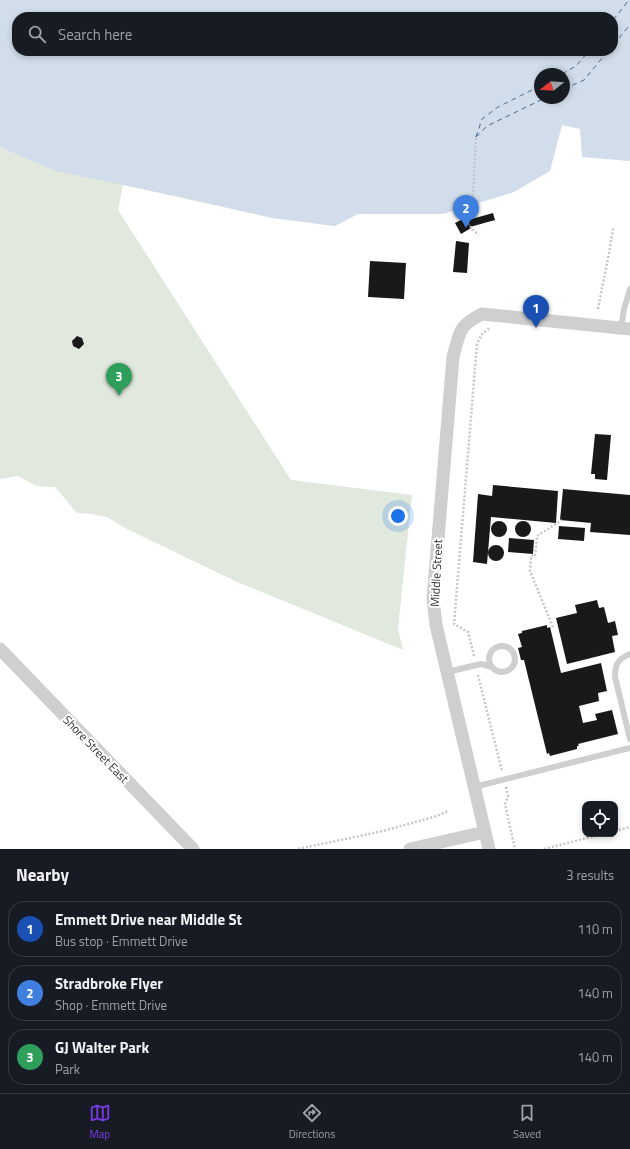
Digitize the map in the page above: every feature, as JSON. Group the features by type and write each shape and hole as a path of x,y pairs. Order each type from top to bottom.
{"street":[{"name":"Middle Street","path":"489,849 436,625 433,599 453,357 461,329 470,320 482,314 625,329"},
{"name":"Shore Street East","path":"0,649 193,849"},
{"path":"410,849 485,832"}],"lane":[{"path":"625,329 624,309 630,289"},
{"path":"447,672 478,665 492,667 499,671 508,670 514,665 515,657 511,649 504,645 495,648 478,665"},
{"path":"490,654 489,659 492,667"},
{"path":"630,654 619,660 615,667 615,677 630,739"},
{"path":"474,787 630,748"}],"path":[{"path":"472,218 476,137"},
{"path":"471,226 471,228 479,235"},
{"path":"598,309 613,228"},
{"path":"491,327 482,334 477,344 454,624 468,632 478,665 508,796 505,804 515,849"},
{"path":"553,627 530,571 531,556 535,556 537,536 562,520"},
{"path":"298,849 383,831 437,816 448,811"},
{"path":"618,830 630,827"},
{"path":"544,849 591,837"}],"shaded area":[{"path":"0,0 630,0 630,161 582,157 580,129 562,125 550,171 514,192 443,214 358,214 335,226 273,218 56,171 0,147"},
{"path":"0,52 12,52 12,56 305,56 335,226 273,218 123,185 118,210 291,480 412,495 398,628 403,650 235,581 127,529 107,517 77,513 55,487 36,486 18,476 0,478"}],"building":[{"path":"493,213 495,220 470,227 468,220"},
{"path":"465,218 471,228 461,234 455,223"},
{"path":"456,241 469,243 467,273 453,272"},
{"path":"370,261 406,263 404,299 368,297"},
{"path":"77,336 82,338 84,344 79,349 73,346 72,341"},
{"path":"595,434 611,435 607,480 595,479 595,474 591,474"},
{"path":"493,485 558,491 556,523 491,517 487,564 473,562 478,494 492,496"},
{"path":"563,489 630,495 630,535 590,532 591,523 560,520"},
{"path":"499,521 505,523 507,529 505,535 499,537 493,535 491,529 493,523"},
{"path":"523,521 529,523 531,529 529,535 523,537 517,535 515,529 517,523"},
{"path":"559,526 585,528 584,541 558,539"},
{"path":"509,538 534,540 533,554 508,552"},
{"path":"496,545 502,547 504,553 502,559 496,561 490,559 488,553 490,547"},
{"path":"597,600 599,608 604,607 608,623 615,621 618,635 612,636 615,652 567,664 556,618 577,613 575,605"},
{"path":"547,625 547,628 550,627 561,673 601,663 607,691 598,693 599,701 579,706 583,723 597,720 595,714 612,710 618,734 578,744 579,746 577,746 577,749 550,756 549,753 547,754 524,660 521,660 518,648 522,647 518,634 522,633 522,631"}],"ferry route":[{"path":"618,14 629,0"},
{"path":"618,39 630,25"},
{"path":"570,69 576,66 585,56"},
{"path":"570,86 584,80 604,56"},
{"path":"476,137 482,119 498,107 534,89"},
{"path":"476,137 487,126 534,103"}],"place":[{"name":"Stradbroke Flyer","path":"466,228"},
{"name":"Emmett Drive near Middle St","path":"536,328"},
{"name":"GJ Walter Park","path":"119,396"}]}
